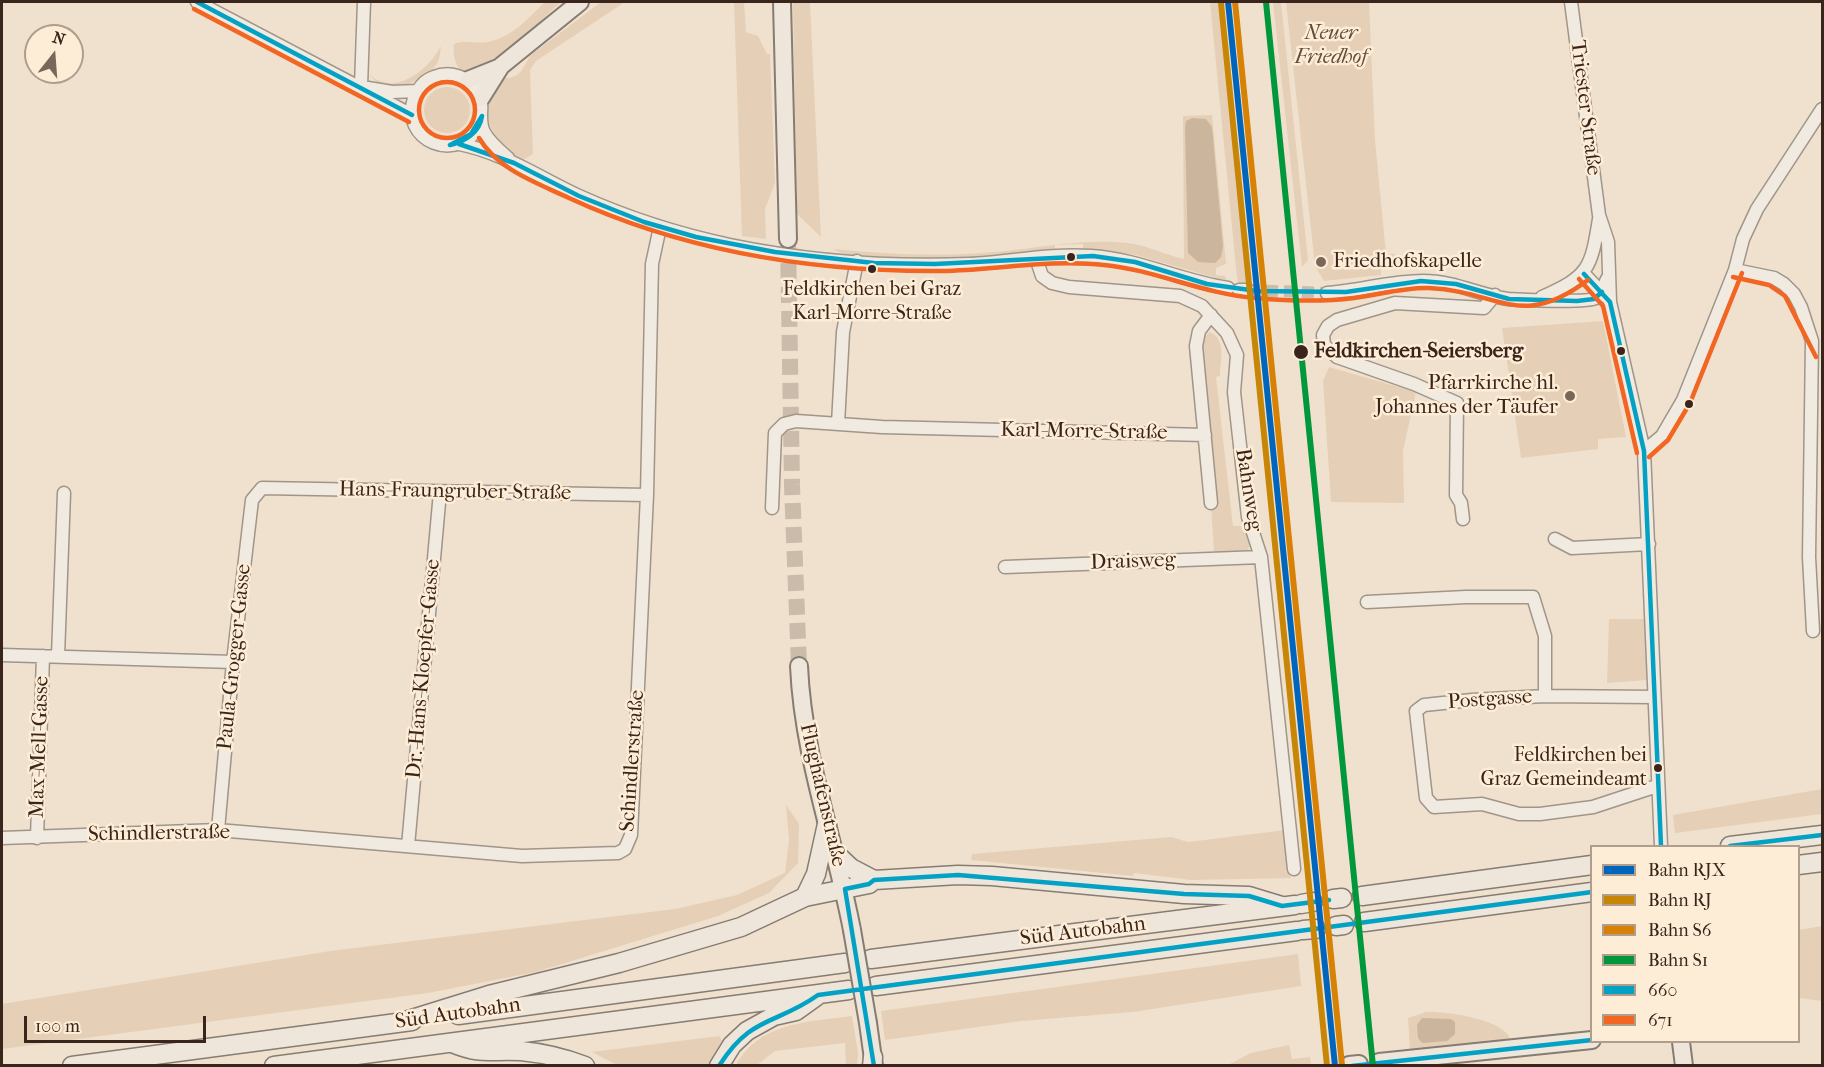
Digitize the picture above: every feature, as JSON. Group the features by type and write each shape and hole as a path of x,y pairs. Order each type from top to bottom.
{"highway":[{"path":"805,897 816,874 827,824"},
{"path":"1738,845 1822,835"},
{"path":"402,1022 489,995 619,963 741,927 805,897 845,890 869,884 874,880 851,868 835,853"},
{"path":"1800,865 1822,862"},
{"path":"1362,896 1590,866"},
{"name":"Süd Autobahn","path":"871,959 1297,904 1249,896 1184,894 958,874 874,880"},
{"path":"1364,922 1590,892"},
{"name":"Süd Autobahn","path":"876,986 1305,930"},
{"name":"Süd Autobahn","path":"72,1065 845,963"},
{"name":"Süd Autobahn","path":"274,1065 849,990"},
{"path":"719,1065 732,1045 747,1031 774,1016 796,1011 819,995"},
{"path":"451,1042 476,1053 521,1051 561,1057 585,1065"}],"main road":[{"path":"468,80 501,66 580,2"},
{"path":"781,4 788,239"},
{"path":"481,98 501,66"},
{"name":"Flughafenstraße","path":"799,666 809,752 845,890 873,1063"},
{"path":"1379,1062 1590,1040"},
{"path":"1681,1043 1684,1065"}],"street":[{"path":"197,2 361,86 412,115"},
{"path":"361,86 364,2"},
{"name":"Triester Straße","path":"1571,2 1599,215"},
{"path":"514,163 489,140 481,122 481,98 468,80 453,75 437,76 429,79 417,91 412,115 416,128 425,138 438,144 459,144 514,163 616,212 660,227 733,245 857,261 962,264 1081,255 1119,259 1238,289"},
{"path":"361,86 392,92 417,91"},
{"path":"1644,451 1662,436 1683,400 1735,270 1743,239 1757,209 1822,109"},
{"path":"459,144 470,138 481,122"},
{"path":"1539,299 1573,284 1584,274 1594,251 1599,215"},
{"path":"1599,215 1608,242 1606,297 1644,451 1652,586 1658,810 1662,845"},
{"name":"Schindlerstraße","path":"2,838 218,830 522,856 618,854 625,849 631,835 647,495 652,264 660,227"},
{"name":"Bahnweg","path":"1036,258 1042,276 1052,283 1079,288 1167,293 1192,300 1211,315 1232,341 1237,355 1234,392 1248,517 1261,557 1294,869"},
{"path":"838,424 843,332 857,261"},
{"path":"1735,270 1774,278 1784,284 1794,294 1801,307 1812,341 1809,557 1813,631"},
{"path":"1584,274 1606,297"},
{"path":"1327,293 1420,281 1456,284 1509,299 1577,301 1606,297"},
{"path":"1463,519 1461,503 1456,495 1459,411 1457,403 1414,384 1337,357 1324,345 1323,335 1328,326 1337,320 1395,303 1484,308 1495,295"},
{"path":"1211,315 1199,331 1196,346 1211,503"},
{"path":"1812,341 1822,353"},
{"name":"Karl-Morre-Straße","path":"772,508 774,441 778,428 796,421 882,427 1205,435"},
{"name":"Hans-Fraungruber-Straße","path":"262,488 647,495"},
{"name":"Paula-Grogger-Gasse","path":"218,830 233,662 252,500 262,488"},
{"name":"Dr.-Hans-Kloepfer-Gasse","path":"408,846 440,492"},
{"name":"Max-Mell-Gasse","path":"58,656 64,493"},
{"path":"1555,539 1572,549 1649,544"},
{"name":"Draisweg","path":"1005,567 1261,557"},
{"path":"1367,603 1466,597 1533,597 1545,636 1545,696"},
{"path":"2,655 233,662"},
{"name":"Max-Mell-Gasse","path":"37,838 43,656"},
{"name":"Postgasse","path":"1654,697 1545,696 1424,705 1416,711 1426,798 1434,807 1482,804 1519,814 1540,814 1593,807 1657,786"}],"green space":[{"path":"545,2 561,2 494,61 479,70 467,72 458,67 454,56 454,44 496,40 512,32"},
{"path":"601,2 625,2 536,61 530,70 533,154 523,160 511,153 495,134 488,113 490,101 505,78 519,74 531,55"},
{"path":"734,2 744,2 746,32 758,36 767,54 770,54 775,183 765,209 766,239 742,236"},
{"path":"793,2 810,2 821,237 797,214"},
{"path":"1210,2 1219,2 1247,284 1238,283 1236,268"},
{"path":"1273,2 1281,2 1308,260 1302,267"},
{"name":"Neuer Friedhof","path":"1286,2 1369,2 1375,140 1386,254 1395,254 1395,261 1381,267 1381,275 1324,281 1315,266"},
{"path":"441,46 436,65 422,78 413,82 403,85 384,85 369,74 379,81 400,82 419,72"},
{"path":"447,87 456,88 464,93 469,101 469,119 464,127 456,132 447,133 438,132 430,127 425,119 424,110 425,101 430,93 438,88"},
{"path":"1212,115 1226,264 1216,268 1216,275 1225,276 1227,281 1136,255 1083,249 1083,244 1055,245 1055,250 906,259 850,255 833,249 934,255 994,252 1060,244 1110,242 1142,246 1184,259 1183,116"},
{"path":"1603,321 1626,437 1598,439 1598,449 1521,458 1502,328"},
{"path":"1210,332 1221,345 1220,376 1216,377 1233,526 1243,526 1250,546 1247,551 1235,554 1214,553 1201,339"},
{"path":"1329,367 1416,392 1403,451 1404,503 1331,502 1323,381"},
{"path":"1609,619 1648,619 1647,680 1607,683"},
{"path":"1822,789 1822,814 1675,833 1673,815"},
{"path":"786,805 799,824 798,863 769,893 718,916 536,972 428,993 2,1049 2,1004 330,951 675,909 737,895 785,873 789,840"},
{"path":"1286,830 1291,878 1191,880 1134,873 1133,876 971,860 972,854 1171,837 1188,842"},
{"path":"1822,926 1822,1001 1800,998 1800,930"},
{"path":"1298,954 1301,986 1133,1012 1021,1021 885,1040 881,1011"},
{"path":"1426,1012 1460,1015 1487,1022 1507,1033 1511,1041 1410,1051 1408,1018"},
{"path":"852,1016 858,1053 857,1065 846,1065 845,1043 775,1051 757,1065 736,1065 758,1040 772,1032 802,1023"},
{"path":"719,1036 725,1045 712,1065 617,1065 592,1052"},
{"path":"1289,1045 1292,1059 1310,1057 1311,1065 1228,1065 1251,1053"}],"shaded area":[{"path":"1192,118 1206,119 1212,127 1223,246 1221,257 1215,263 1198,262 1188,253 1185,128 1186,121"},
{"path":"1422,1018 1451,1019 1455,1022 1455,1034 1447,1041 1422,1043 1418,1038 1417,1025"}],"tunnel":[{"path":"788,239 792,485 799,666"},
{"path":"1248,290 1327,293"}],"rail line":[{"name":"RJX","path":"1228,2 1335,1066"},
{"name":"S6","path":"1235,2 1342,1065"},
{"name":"S1","path":"1266,2 1373,1066"},
{"name":"RJ","path":"1221,3 1327,1066"}],"transit line":[{"name":"660","path":"197,2 412,115"},
{"name":"671","path":"194,9 409,122"},
{"name":"671","path":"447,82 458,84 467,90 473,99 475,110 473,121 467,130 458,136 447,138 436,136 427,130 421,121 419,110 421,99 427,90 436,84 447,82"},
{"name":"660","path":"450,145 471,134 482,116"},
{"name":"660","path":"450,145 471,135 481,122 482,116"},
{"name":"671","path":"479,138 487,149 507,167 531,181 613,217 705,245 799,263 846,268 942,271 1084,263 1123,268 1217,292 1256,298 1330,300 1429,288 1526,306 1544,303 1565,295 1588,280"},
{"name":"660","path":"459,144 514,163 579,196 644,222 696,237 775,252 874,263 935,264 1093,256 1135,262 1207,284 1257,291 1346,292 1421,281 1456,284 1509,299 1577,301 1594,299 1602,292"},
{"name":"671","path":"1649,457 1668,440 1690,403 1742,273"},
{"name":"660","path":"1584,274 1610,302 1644,451 1661,845"},
{"name":"671","path":"1733,277 1769,285 1785,296 1816,357"},
{"name":"671","path":"1579,279 1603,306 1637,453"},
{"name":"660","path":"1738,845 1822,835"},
{"name":"660","path":"845,889 869,884 874,880 958,875 1184,894 1249,896 1282,906 1329,900"},
{"name":"660","path":"845,889 874,1066"},
{"name":"660","path":"719,1066 742,1038 753,1029 803,1005 818,995 1590,892"},
{"name":"660","path":"1352,1066 1590,1040"}],"place":[{"name":"Friedhofskapelle","path":"1321,262"},
{"name":"Feldkirchen bei Graz Karl-Morre-Straße","path":"872,269"},
{"name":"Feldkirchen-Seiersberg","path":"1301,352"},
{"name":"Pfarrkirche hl. Johannes der Täufer","path":"1570,396"},
{"name":"Feldkirchen bei Graz Gemeindeamt","path":"1658,768"}]}
